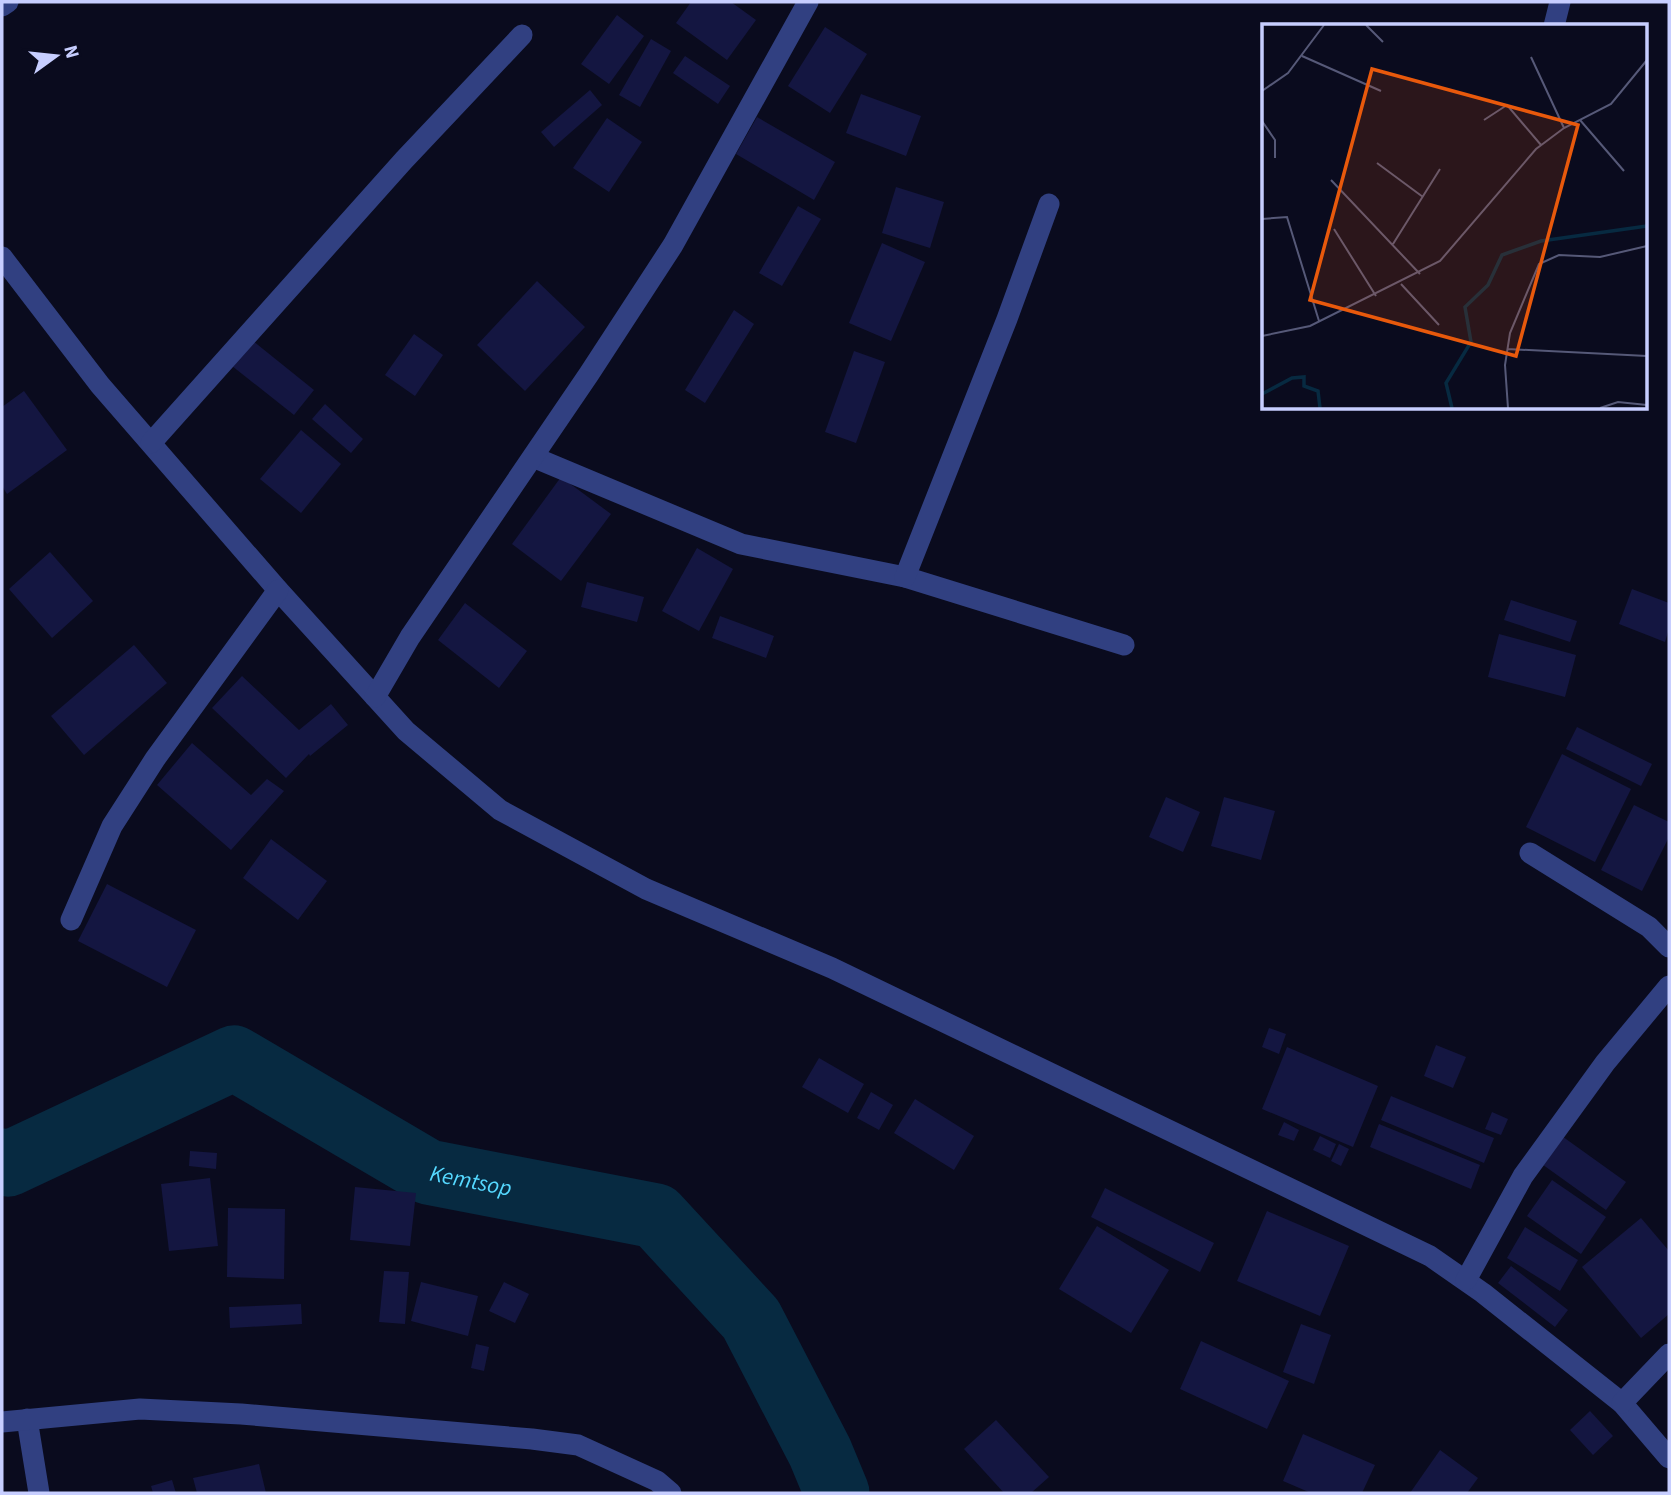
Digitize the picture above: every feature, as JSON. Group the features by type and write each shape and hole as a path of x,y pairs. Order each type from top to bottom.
{"street":[{"path":"2,6 8,2"},
{"path":"375,696 410,637 673,245 808,2"},
{"path":"1554,24 1560,2"},
{"path":"151,443 395,170 522,35"},
{"path":"905,578 1007,319 1049,204"},
{"path":"2,257 100,385 278,590 406,731 500,810 646,889 832,968 1430,1256 1466,1280 1622,1403 1669,1458"},
{"path":"533,457 741,544 905,578 1124,645"},
{"path":"71,920 112,825 155,759 278,590"},
{"path":"1530,853 1648,927 1669,947"},
{"path":"1466,1280 1523,1176 1605,1063 1669,986"},
{"path":"1622,1403 1669,1354"},
{"path":"2,1422 140,1409 241,1414 532,1439 578,1446 657,1481 671,1493"},
{"path":"27,1419 39,1493"}],"building":[{"path":"691,2 731,2 756,20 727,60 676,23"},
{"path":"617,15 644,36 609,84 581,64"},
{"path":"825,27 867,54 830,113 788,86"},
{"path":"651,39 671,51 640,107 619,95"},
{"path":"685,56 730,86 718,104 673,73"},
{"path":"590,90 602,105 554,147 541,132"},
{"path":"861,94 921,116 906,156 846,133"},
{"path":"757,117 835,162 814,200 736,154"},
{"path":"607,118 642,142 609,192 573,168"},
{"path":"896,187 944,202 930,248 882,233"},
{"path":"798,206 821,219 782,286 759,273"},
{"path":"882,243 925,262 891,341 849,323"},
{"path":"537,281 585,327 525,391 477,345"},
{"path":"734,310 754,324 705,403 685,390"},
{"path":"414,334 443,355 415,396 385,375"},
{"path":"247,336 314,390 294,415 227,362"},
{"path":"854,351 885,362 856,443 825,432"},
{"path":"24,391 67,450 7,494 2,486 2,407"},
{"path":"325,404 363,439 351,453 312,419"},
{"path":"301,430 341,464 301,513 260,479"},
{"path":"561,477 611,514 561,581 512,544"},
{"path":"697,548 733,569 699,631 662,611"},
{"path":"50,552 93,601 52,638 9,589"},
{"path":"587,582 644,597 637,622 581,607"},
{"path":"1632,589 1669,603 1669,629 1665,642 1619,624"},
{"path":"1511,600 1577,621 1570,642 1504,620"},
{"path":"465,603 527,651 499,688 438,640"},
{"path":"720,616 774,636 766,658 712,638"},
{"path":"1499,634 1576,655 1565,697 1488,677"},
{"path":"134,645 167,683 84,755 51,716"},
{"path":"242,676 299,730 331,704 348,725 310,756 309,754 286,778 212,708"},
{"path":"1577,727 1652,764 1641,786 1566,749"},
{"path":"192,743 251,795 267,779 284,791 231,850 157,785"},
{"path":"1562,754 1631,789 1595,862 1526,827"},
{"path":"1166,797 1200,812 1183,852 1149,837"},
{"path":"1224,797 1275,811 1261,860 1211,846"},
{"path":"1634,805 1669,822 1669,837 1642,891 1601,870"},
{"path":"271,839 327,881 298,920 243,878"},
{"path":"107,884 196,930 167,987 78,941"},
{"path":"1269,1028 1286,1034 1279,1054 1262,1047"},
{"path":"1436,1045 1466,1057 1453,1088 1424,1076"},
{"path":"1287,1047 1378,1086 1353,1147 1262,1109"},
{"path":"819,1058 864,1084 848,1113 802,1087"},
{"path":"871,1092 893,1105 879,1130 857,1118"},
{"path":"1391,1096 1494,1138 1484,1163 1381,1120"},
{"path":"915,1099 974,1136 954,1170 894,1133"},
{"path":"1492,1112 1508,1119 1501,1135 1485,1129"},
{"path":"1284,1122 1299,1130 1294,1141 1278,1135"},
{"path":"1379,1124 1480,1165 1471,1189 1370,1147"},
{"path":"1559,1134 1626,1182 1606,1210 1539,1162"},
{"path":"1320,1136 1336,1144 1330,1158 1313,1150"},
{"path":"1339,1144 1349,1149 1341,1166 1331,1161"},
{"path":"190,1151 217,1153 216,1169 189,1166"},
{"path":"210,1178 218,1246 169,1251 161,1184"},
{"path":"1552,1180 1606,1217 1581,1254 1527,1216"},
{"path":"355,1187 416,1193 410,1246 350,1240"},
{"path":"1105,1188 1214,1243 1200,1272 1091,1217"},
{"path":"228,1208 285,1209 284,1279 227,1277"},
{"path":"1267,1211 1349,1246 1320,1316 1237,1281"},
{"path":"1641,1218 1669,1251 1669,1314 1641,1338 1582,1267"},
{"path":"1097,1226 1169,1270 1131,1333 1059,1289"},
{"path":"1525,1227 1578,1260 1560,1291 1507,1258"},
{"path":"1511,1266 1568,1310 1555,1327 1498,1283"},
{"path":"384,1271 409,1272 405,1324 379,1322"},
{"path":"421,1282 478,1296 468,1336 411,1321"},
{"path":"504,1282 529,1294 515,1323 489,1311"},
{"path":"301,1304 302,1324 230,1328 229,1307"},
{"path":"1301,1324 1331,1335 1314,1384 1283,1372"},
{"path":"1201,1341 1289,1381 1267,1429 1180,1389"},
{"path":"476,1344 489,1347 484,1371 471,1368"},
{"path":"1590,1411 1613,1436 1593,1455 1570,1430"},
{"path":"996,1420 1049,1477 1031,1493 1004,1493 964,1449"},
{"path":"1303,1434 1375,1465 1362,1493 1311,1493 1283,1481"},
{"path":"1440,1450 1478,1478 1467,1493 1410,1493"},
{"path":"259,1464 266,1493 197,1493 193,1478"},
{"path":"172,1480 176,1493 153,1493 151,1486"}],"waterway":[{"name":"Kemtsop","path":"2,1161 8,1164 234,1058 428,1172 656,1216 751,1319 820,1452 837,1493"}]}
